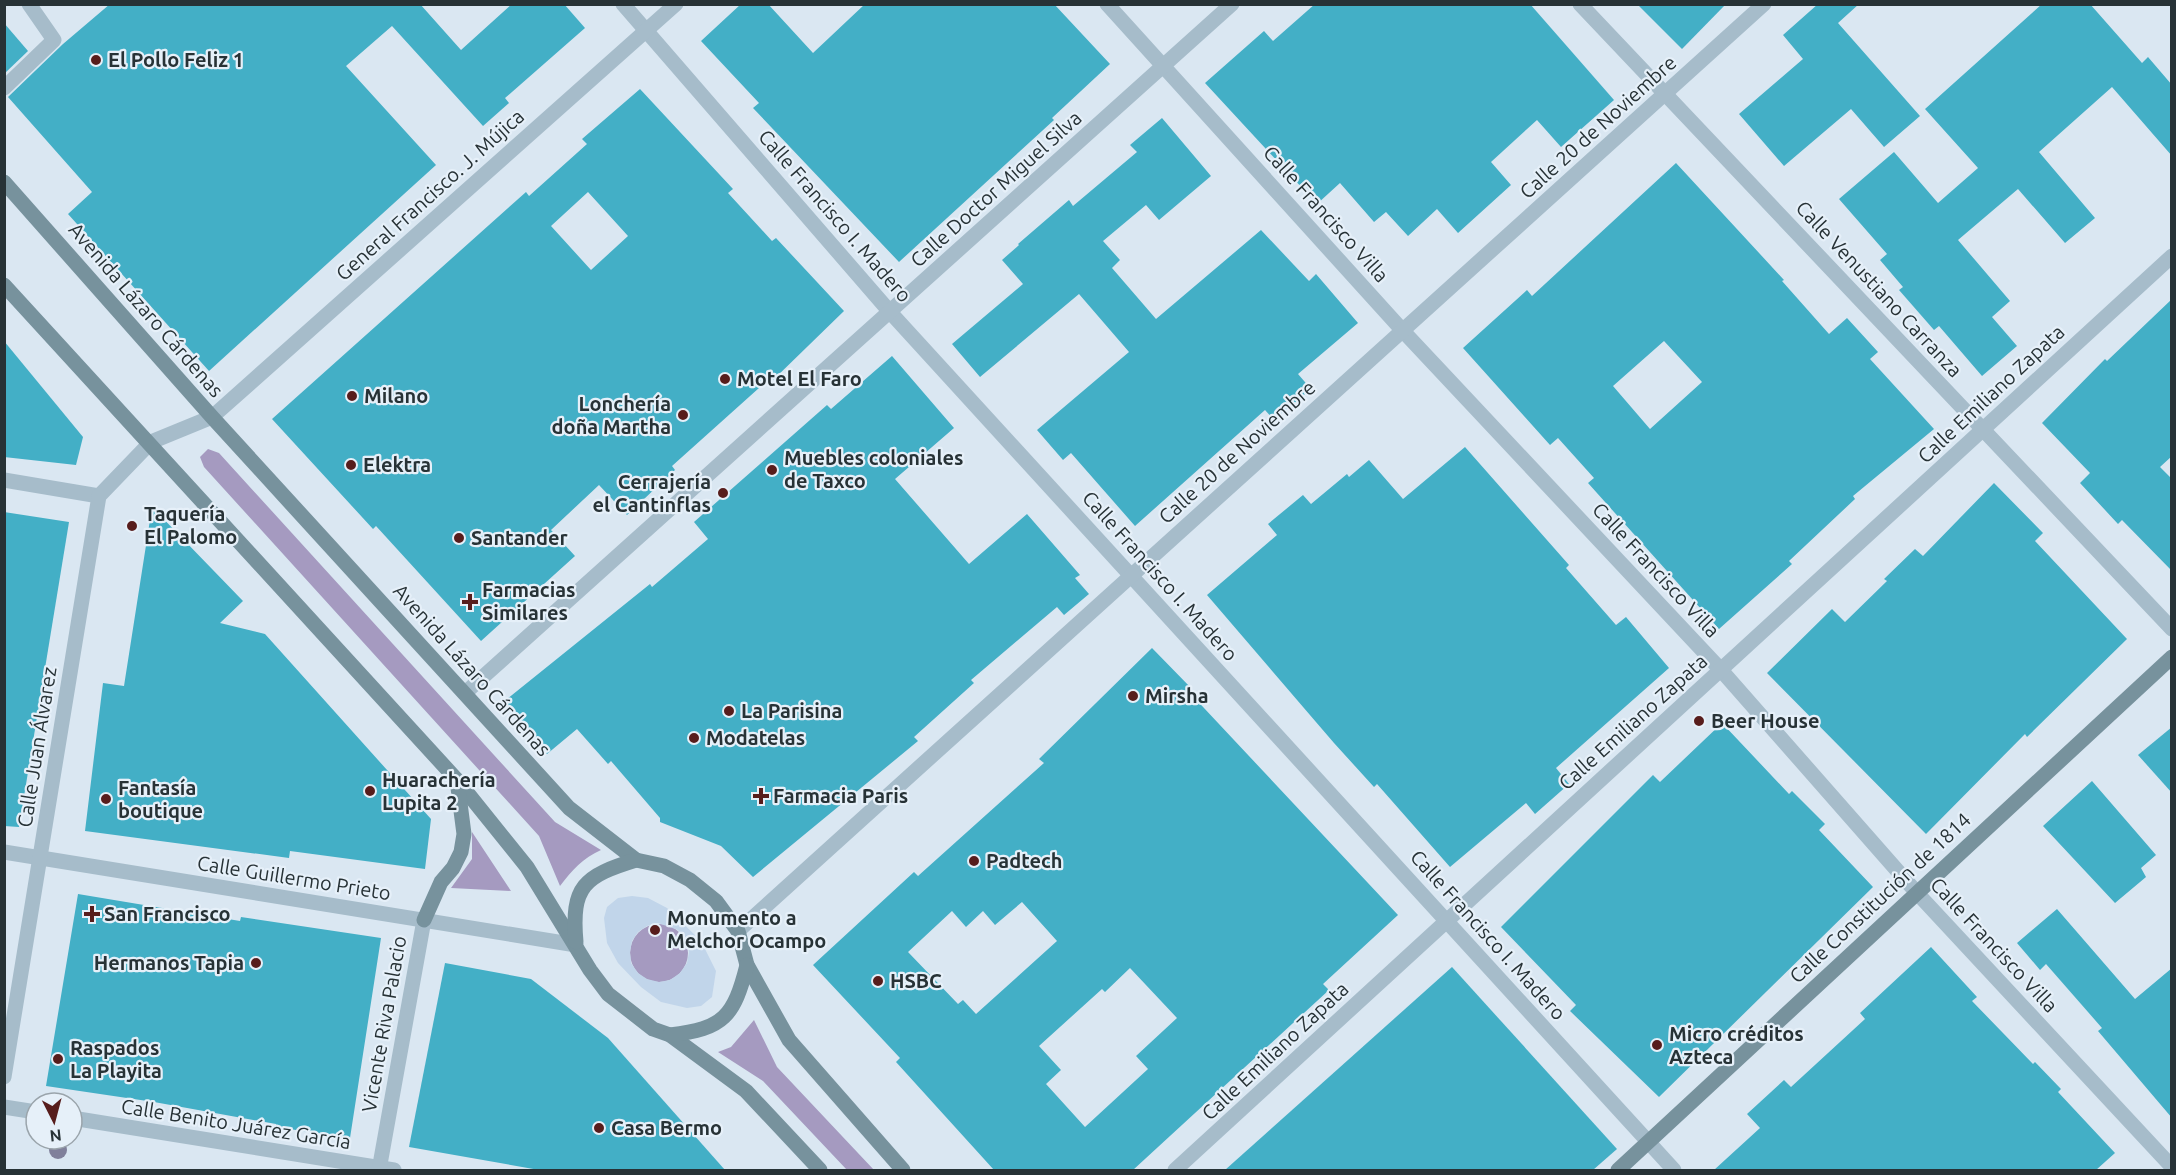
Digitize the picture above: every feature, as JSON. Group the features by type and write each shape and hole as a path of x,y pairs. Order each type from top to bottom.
{"main road":[{"name":"Avenida Lázaro Cárdenas","path":"4,182 212,417 569,808 636,861 664,866 690,880 716,902 738,931 747,964 789,1040 903,1170"},
{"path":"4,285 151,442 457,780 527,867 608,994 653,1029 670,1035 746,1091 820,1170"},
{"name":"Calle Constitución de 1814","path":"1618,1170 2172,657"},
{"path":"424,920 441,882 453,868 461,852 464,834 457,780"},
{"path":"576,945 573,910 581,890 603,870 636,861"},
{"path":"670,1035 699,1032 720,1021 732,1010 740,994 747,964"}],"street":[{"path":"4,88 54,40 29,4"},
{"name":"Calle Francisco I. Madero","path":"623,4 890,312 1674,1170"},
{"name":"General Francisco. J. Mújica","path":"151,442 212,417 676,4"},
{"name":"Calle Francisco Villa","path":"1107,4 1403,331 1721,670 1917,893 2172,1167"},
{"name":"Calle Doctor Miguel Silva","path":"465,693 1233,4"},
{"name":"Calle Venustiano Carranza","path":"1580,4 2172,628"},
{"name":"Calle 20 de Noviembre","path":"738,931 1764,4"},
{"name":"Calle Emiliano Zapata","path":"1175,1170 2172,256"},
{"path":"4,480 99,496 151,442"},
{"name":"Calle Juan Álvarez","path":"4,1077 99,496"},
{"name":"Calle Guillermo Prieto","path":"4,852 576,945"},
{"name":"Vicente Riva Palacio","path":"384,1170 424,920"},
{"path":"4,1107 24,1110"},
{"name":"Calle Benito Juárez García","path":"84,1120 384,1170"}],"shaded area":[{"path":"208,449 219,453 555,822 601,850 578,865 560,886 539,836 204,467 200,457"},
{"path":"472,832 511,891 451,888 472,859"},
{"path":"632,896 648,898 667,908 701,941 716,971 712,997 701,1006 687,1008 661,1002 641,987 618,963 607,943 604,918 607,907 618,898","holes":["658,923 678,930 686,939 689,952 687,963 680,973 670,980 659,982 647,979 638,973 631,963 630,952 632,941 638,932"]},
{"path":"653,924 665,924 680,932 688,947 688,959 680,974 665,982 653,982 638,974 630,959 630,947 638,932"},
{"path":"754,1020 777,1067 874,1170 847,1170 763,1081 718,1052 731,1047"}],"building":[{"path":"110,4 420,4 461,50 512,4 564,4 585,28 505,98 509,103 483,126 392,26 346,66 436,165 209,371 68,214 92,192 8,97 63,44"},
{"path":"741,4 768,4 813,53 865,4 1054,4 1110,64 1052,118 1054,120 899,262 753,108 759,103 701,41"},
{"path":"1315,4 1530,4 1614,100 1561,147 1537,120 1491,162 1511,185 1458,233 1437,209 1408,236 1386,212 1374,222 1340,183 1317,204 1205,83 1264,31 1273,41"},
{"path":"1637,4 1726,4 1682,49"},
{"path":"1818,4 1859,4 1838,23 1920,116 1884,147 1851,109 1784,166 1739,114 1803,59 1783,35"},
{"path":"2042,4 2090,4 2142,63 2148,57 2172,85 2172,156 2112,87 2039,152 2095,218 2065,243 2018,189 1958,240 2010,301 1992,317 2017,346 1982,376 1939,326 1934,330 1899,290 1903,287 1880,260 1887,254 1839,199 1894,152 1938,203 1978,168 1925,109"},
{"path":"4,23 28,51 4,74"},
{"path":"640,89 733,189 728,193 772,241 776,238 844,311 771,382 769,379 672,466 675,470 627,515 599,485 551,530 575,556 481,641 376,526 373,529 272,419 526,192 529,196 587,144 582,139","holes":["588,192 628,236 591,270 551,226"]},
{"path":"1162,118 1211,176 1159,220 1146,205 1103,241 1120,260 1112,268 1156,319 1261,230 1309,281 1316,274 1358,323 1298,374 1311,389 1274,420 1265,410 1135,526 1071,453 1063,460 1037,430 1129,352 1079,294 980,377 952,344 1023,284 1002,260 1069,200 1073,206 1137,152 1130,145"},
{"path":"1676,163 1784,280 1782,281 1829,334 1847,318 1878,352 1870,359 1934,429 1853,496 1855,499 1789,561 1792,564 1719,629 1588,483 1594,478 1558,438 1550,445 1463,348 1527,290 1532,296","holes":["1664,341 1702,382 1650,429 1613,386"]},
{"path":"2172,299 2172,456 2160,467 2172,479 2172,571 2122,520 2118,524 2080,483 2090,473 2042,423 2105,359 2107,361"},
{"path":"4,341 83,437 76,465 4,457"},
{"path":"892,356 954,428 895,479 969,564 1027,514 1080,575 1075,578 1089,594 1064,615 1057,607 971,680 974,683 914,737 918,741 753,877 721,846 660,822 660,818 611,761 608,764 577,729 547,754 502,703 650,584 652,587 708,539 694,522 827,405 831,409"},
{"path":"1465,447 1569,565 1566,568 1616,625 1626,617 1669,668 1556,768 1569,784 1535,814 1526,803 1450,867 1377,784 1374,787 1334,743 1207,595 1277,535 1268,524 1303,495 1311,504 1347,474 1349,477 1369,460 1403,499"},
{"path":"1994,483 2043,533 2035,541 2127,639 2027,737 2025,734 1926,834 1767,673 1832,609 1845,622 1887,581 1884,579 1915,549 1923,556"},
{"path":"152,507 243,601 220,623 265,634 431,819 425,869 290,851 289,858 85,831 103,683 124,686"},
{"path":"4,512 69,522 19,827 4,826"},
{"path":"1152,648 1192,689 1189,692 1398,915 1323,984 1329,990 1133,1170 994,1170 896,1062 900,1058 813,965 914,872 918,876 1044,763 1039,759","holes":["1022,902 1057,941 976,1014 963,1000 958,1004 908,952 952,911 966,927 983,911 995,925","1130,968 1177,1018 1136,1056 1148,1069 1085,1127 1046,1084 1061,1070 1039,1046 1102,989 1105,992"]},
{"path":"1722,723 1789,794 1792,791 1825,824 1819,830 1873,887 1659,1097 1570,1011 1576,1005 1501,927 1653,775 1660,782"},
{"path":"2172,727 2172,793 2138,755"},
{"path":"2092,781 2156,855 2141,868 2146,877 2115,903 2043,826"},
{"path":"78,894 240,921 241,917 381,938 350,1138 276,1127 276,1124 154,1102 46,1086"},
{"path":"2057,909 2135,999 2172,968 2172,1118 2098,1031 2102,1028 2046,964 2040,970 2017,943"},
{"path":"1931,947 1977,997 1972,1001 2033,1064 2035,1062 2061,1089 2058,1092 2115,1153 2096,1170 1714,1170 1760,1128 1747,1114 1784,1080 1791,1087 1865,1019 1860,1013"},
{"path":"445,963 531,979 608,1038 725,1170 539,1170 409,1147"},
{"path":"1452,967 1617,1149 1593,1170 1225,1170"}],"place":[{"name":"El Pollo Feliz 1","path":"96,60"},
{"name":"Motel El Faro","path":"725,379"},
{"name":"Milano","path":"352,396"},
{"name":"Lonchería doña Martha","path":"683,415"},
{"name":"Elektra","path":"351,465"},
{"name":"Muebles coloniales de Taxco","path":"772,470"},
{"name":"Cerrajería el Cantinflas","path":"723,493"},
{"name":"Taquería El Palomo","path":"132,526"},
{"name":"Santander","path":"459,538"},
{"name":"Farmacias Similares","path":"470,602"},
{"name":"Mirsha","path":"1133,696"},
{"name":"La Parisina","path":"729,711"},
{"name":"Beer House","path":"1699,721"},
{"name":"Modatelas","path":"694,738"},
{"name":"Huarachería Lupita 2","path":"370,791"},
{"name":"Farmacia Paris","path":"761,796"},
{"name":"Fantasía boutique","path":"106,799"},
{"name":"Padtech","path":"974,861"},
{"name":"San Francisco","path":"92,914"},
{"name":"Monumento a Melchor Ocampo","path":"655,930"},
{"name":"Hermanos Tapia","path":"256,963"},
{"name":"HSBC","path":"878,981"},
{"name":"Micro créditos Azteca","path":"1657,1045"},
{"name":"Raspados La Playita","path":"58,1059"},
{"name":"Casa Bermo","path":"599,1128"}]}
